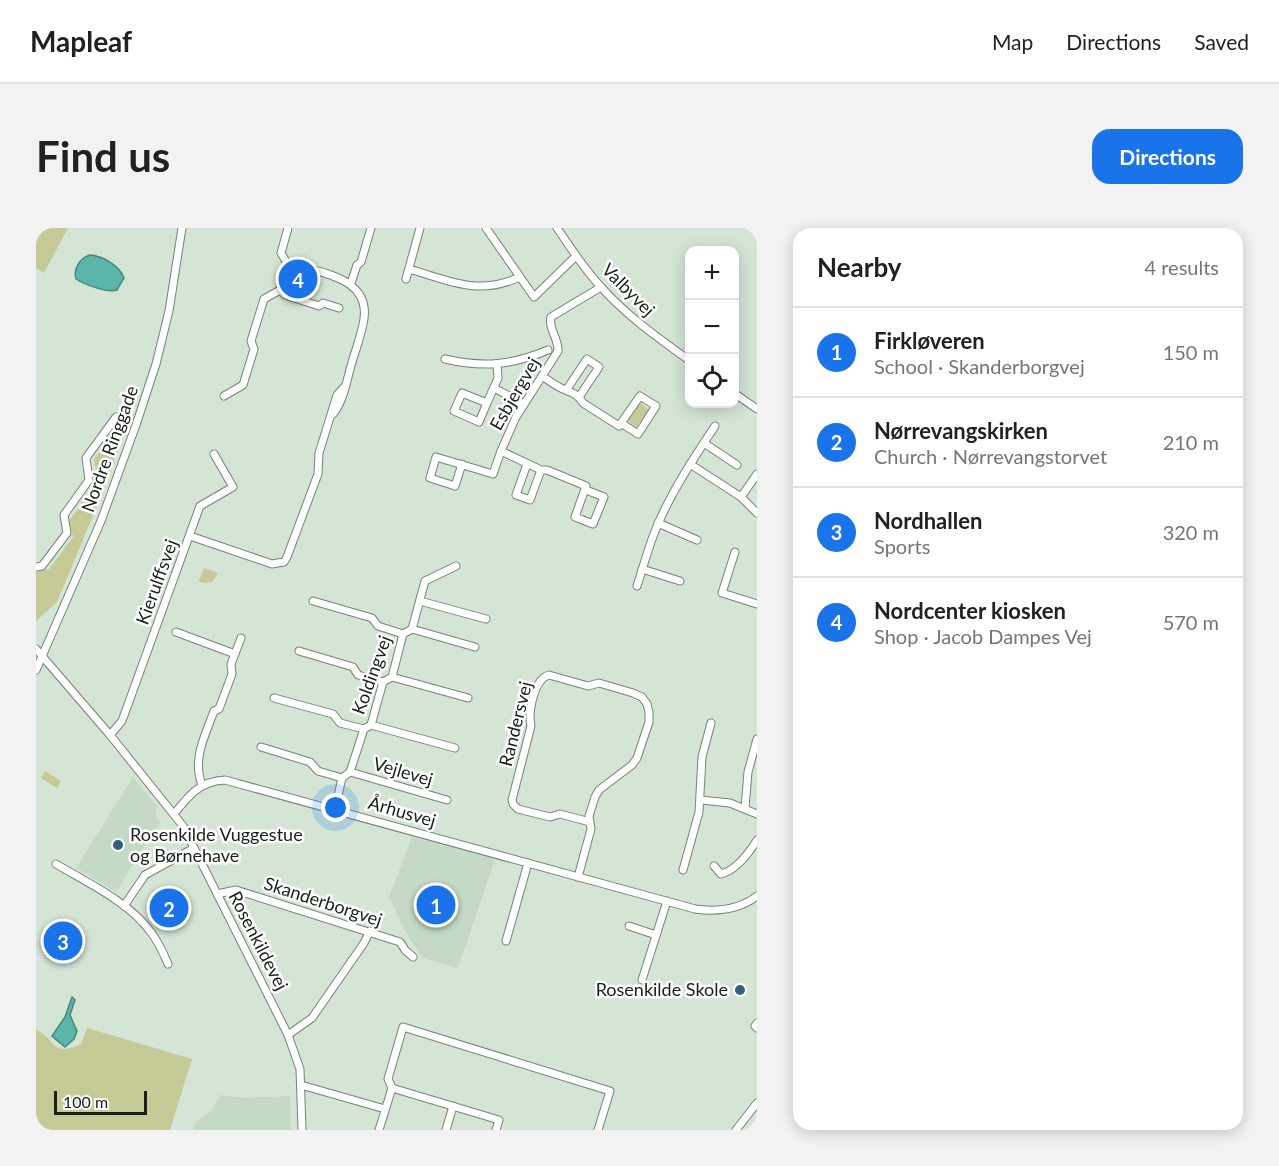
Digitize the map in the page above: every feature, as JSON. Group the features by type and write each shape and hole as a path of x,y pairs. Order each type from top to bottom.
{"street":[{"name":"Nordre Ringgade","path":"36,670 101,521 156,364 170,311 182,228"},
{"path":"190,536 278,564 284,562 288,557 315,482 319,453 337,395 345,386 364,313 360,296 351,284 287,263 281,253 288,228"},
{"path":"351,284 357,265 361,262 371,228"},
{"path":"406,279 420,228"},
{"path":"486,228 534,297 576,256"},
{"name":"Valbyvej","path":"557,228 601,287 637,322 685,357"},
{"path":"224,396 243,385 254,349 251,341 264,300 280,290 287,263"},
{"path":"409,269 476,287 504,284 520,277"},
{"name":"Esbjergvej","path":"462,464 493,474 501,451 524,404 558,348 549,322 552,315 601,287"},
{"path":"280,290 285,296 319,306 323,303 339,308"},
{"path":"445,359 497,365 530,358 548,350"},
{"path":"567,389 587,359 599,367 579,397"},
{"path":"487,404 462,393 454,411 479,422 487,404 494,388 498,378 497,365"},
{"path":"542,376 561,388 567,389 579,397 583,403 619,426 621,423 640,396 656,406 638,434 621,423"},
{"path":"494,388 524,404"},
{"path":"739,396 757,409"},
{"path":"36,567 42,566 66,533 64,514 89,480 86,458 116,417"},
{"path":"638,586 658,523 670,498 715,426"},
{"path":"704,443 737,465"},
{"path":"501,451 541,470 547,470 586,486 575,517 593,524 604,497 586,490"},
{"name":"Kierulffsvej","path":"110,735 123,721 200,506 233,487 214,454"},
{"path":"436,457 462,464 455,486 430,478 436,457"},
{"path":"527,464 516,495 530,500 541,470"},
{"path":"690,464 741,497 757,513"},
{"path":"741,497 757,474"},
{"path":"658,523 697,540"},
{"path":"735,552 722,593 757,604"},
{"name":"Koldingvej","path":"350,772 364,729 371,725 383,682 392,677 404,634 412,629 425,581 456,566"},
{"path":"642,569 680,580"},
{"path":"420,601 486,619"},
{"path":"313,602 372,618 378,626 404,634"},
{"path":"412,629 475,647"},
{"path":"177,632 235,654"},
{"path":"174,814 187,797 202,785 197,764 198,754 214,711 219,709 232,674 231,664 241,638"},
{"name":"Rosenkildevej","path":"36,649 174,814 194,848 298,1059 302,1130"},
{"path":"299,651 353,667 358,675 383,682"},
{"name":"Randersvej","path":"579,877 591,829 590,822 589,816 599,790 632,765 637,758 649,722 647,704 642,697 633,693 599,683 588,686 549,675 543,676 539,681 529,716 531,729 512,800 513,804 518,809 550,817 560,814 590,822"},
{"path":"392,677 468,698"},
{"path":"274,698 333,714 340,723 364,729"},
{"path":"683,870 699,812 702,757 711,723"},
{"path":"371,725 455,748"},
{"path":"745,808 748,772 757,739"},
{"path":"261,747 310,762 318,771 342,778"},
{"path":"335,809 342,778 350,772"},
{"name":"Vejlevej","path":"350,772 447,800"},
{"name":"Århusvej","path":"202,785 213,781 240,783 695,909 723,910 738,907 757,896"},
{"path":"700,800 721,801 757,814"},
{"path":"714,866 721,874 728,872 746,855 757,840"},
{"path":"124,906 145,875 194,848"},
{"path":"506,941 528,863"},
{"path":"56,864 124,906 151,931 168,964"},
{"name":"Skanderborgvej","path":"217,894 236,890 370,931 400,942 413,957"},
{"path":"642,980 667,901"},
{"path":"629,926 656,935"},
{"path":"288,1035 312,1018 370,931"},
{"path":"757,1023 755,1026 757,1028"},
{"path":"379,1130 392,1088 388,1079 403,1027 610,1091 598,1130"},
{"path":"301,1085 385,1109"},
{"path":"392,1088 499,1120 496,1130"},
{"path":"736,1130 757,1102"},
{"path":"446,1130 453,1106"}],"shaded area":[{"name":"Rosenkilde Vuggestue og Børnehave","path":"133,777 157,806 155,813 160,822 116,892 76,868"},
{"path":"412,837 495,859 458,968 422,958 404,929 389,897"},
{"path":"220,1095 244,1098 290,1096 291,1130 193,1130 195,1122 211,1111"}],"green space":[{"path":"36,228 68,228 44,273 36,268"},
{"path":"639,402 649,410 636,427 627,420"},
{"path":"117,413 132,413 95,511 57,602 36,621 36,572 49,569 73,537 69,521 98,482 94,459 124,419"},
{"path":"204,568 218,573 212,582 199,581"},
{"path":"45,771 61,781 57,788 41,778"},
{"path":"87,1028 192,1059 170,1130 36,1130 36,1029 56,1046 65,1049 81,1044"}],"water":[{"path":"90,255 105,260 119,269 124,278 117,290 96,288 76,279 78,264"},
{"path":"72,997 75,1000 70,1015 77,1031 74,1039 65,1047 52,1036 65,1017"}],"place":[{"name":"Nordcenter kiosken","path":"298,279"},
{"name":"Rosenkilde Vuggestue og Børnehave","path":"118,845"},
{"name":"Firkløveren","path":"436,905"},
{"name":"Nørrevangskirken","path":"169,908"},
{"name":"Nordhallen","path":"63,941"},
{"name":"Rosenkilde Skole","path":"740,990"}]}
